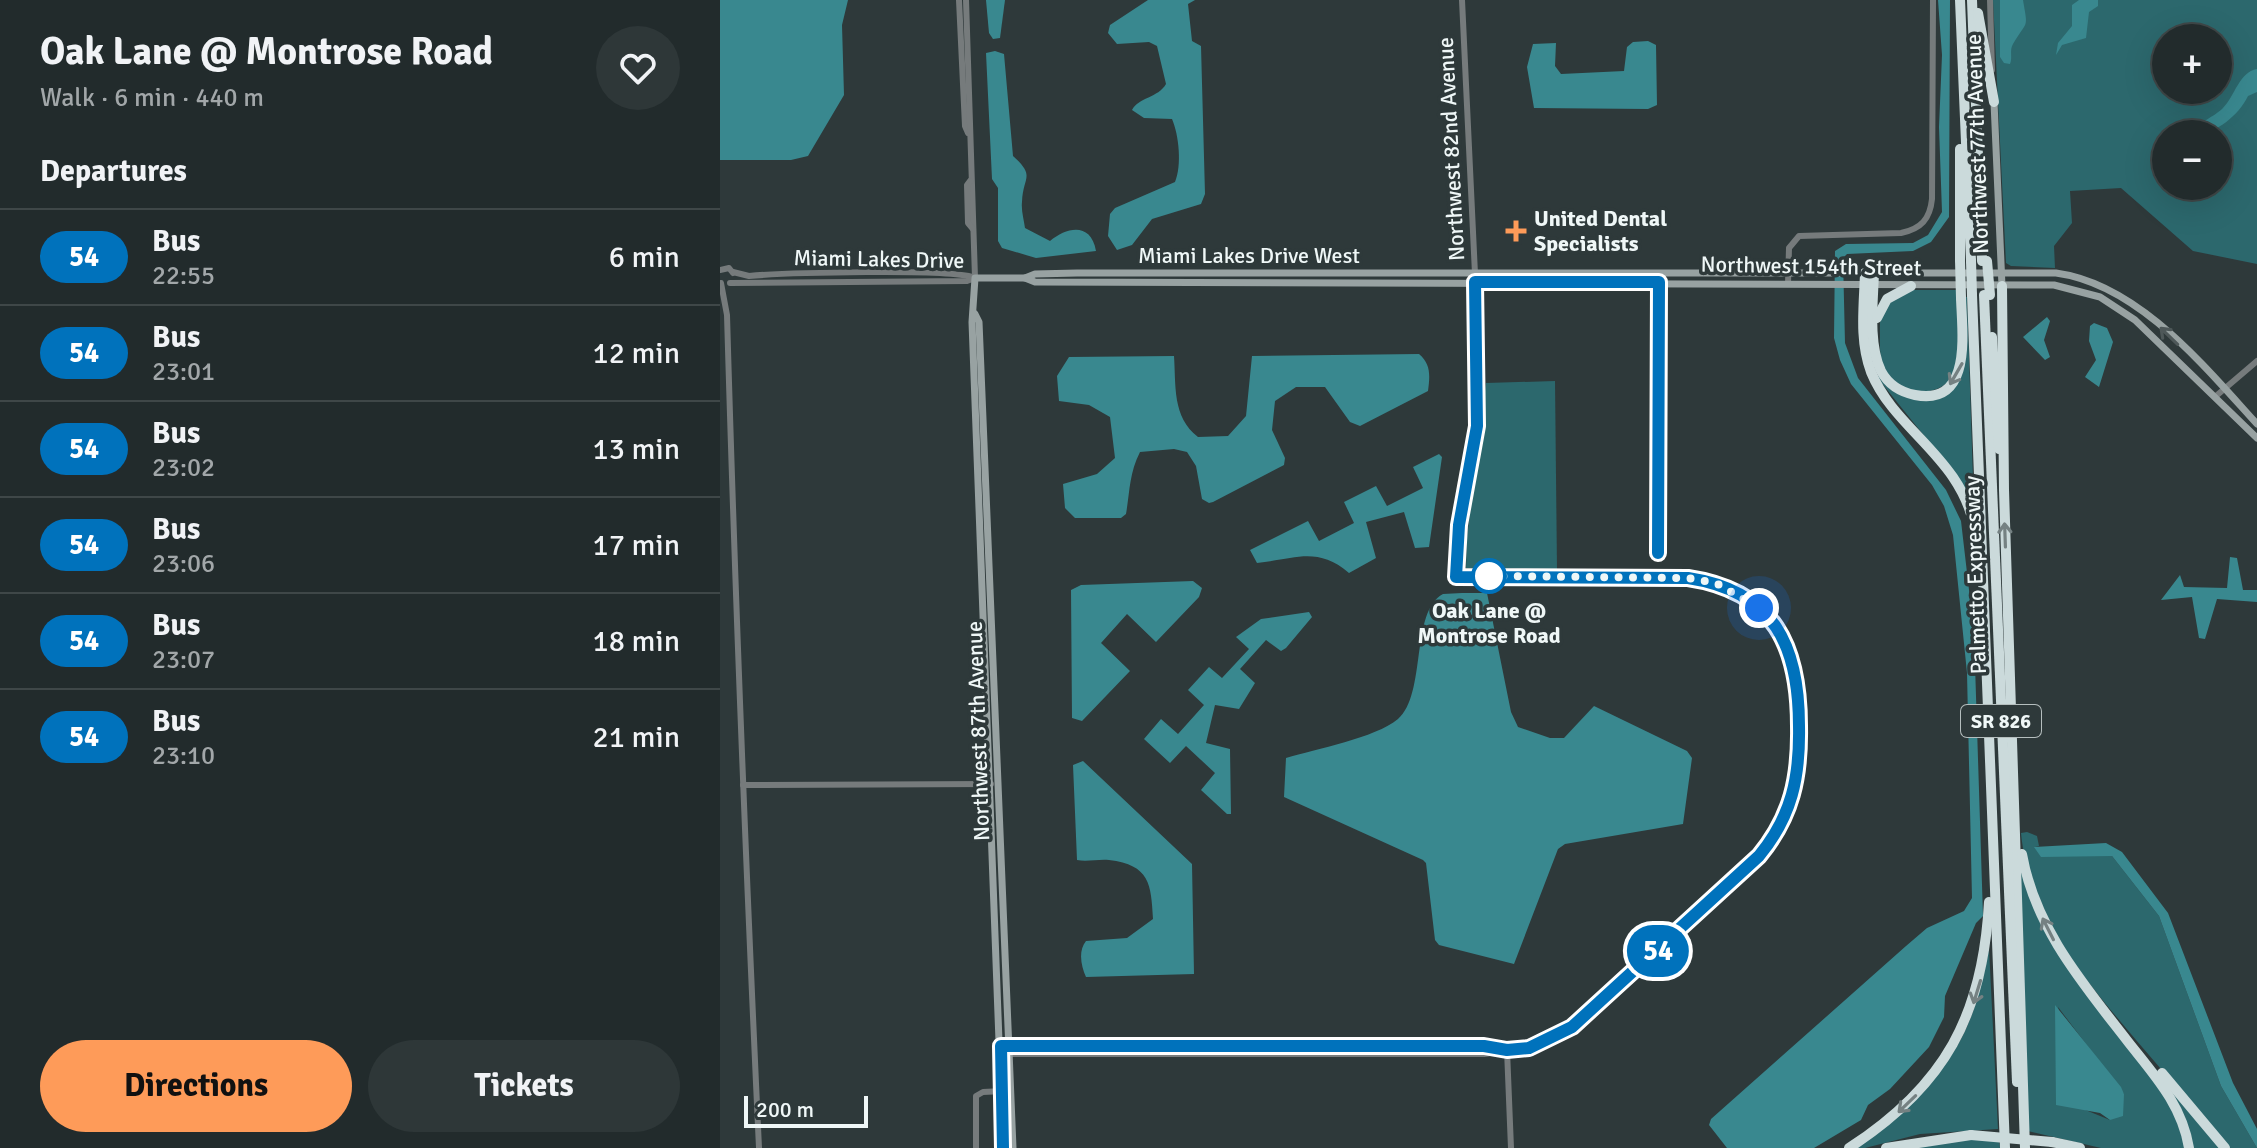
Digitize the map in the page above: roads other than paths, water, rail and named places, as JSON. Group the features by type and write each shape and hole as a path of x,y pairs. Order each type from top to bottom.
{"highway":[{"path":"1960,0 1965,112 1960,141 1977,296 2004,490"},
{"path":"1974,0 1994,102"},
{"name":"Palmetto Expressway","path":"1974,0 1979,175 1975,261 2022,1148"},
{"path":"1869,279 1878,361 1887,380 1907,394 1934,395 1954,382 1963,362 1977,296"},
{"path":"1869,279 1863,329 1872,375 1959,484 1972,516 1981,556"},
{"path":"2003,305 2015,285"},
{"path":"1875,327 1884,303 1911,286"},
{"path":"2002,286 2004,490 2022,1148"},
{"name":"Palmetto Expressway","path":"1977,296 1977,460 2008,1148"},
{"path":"1977,460 1982,483 2008,1148"},
{"path":"2015,809 2032,892 2057,946 2170,1096 2184,1125 2189,1148"},
{"path":"1849,1148 1900,1111 1922,1089 1953,1047 1965,1024 1986,956 1993,860"},
{"path":"2091,993 2225,1148"},
{"path":"1886,1148 1971,1135 2052,1142 2080,1148"}],"main road":[{"name":"Northwest 77th Avenue","path":"1994,102 2002,286"},
{"name":"Northwest 154th Street","path":"1475,278 1830,284 2001,272"},
{"path":"2001,272 2063,274 2110,289 2146,313 2257,424"},
{"name":"Miami Lakes Drive West","path":"975,278 1025,278 1050,273 1475,278"},
{"name":"Northwest 154th Street","path":"1475,278 1843,273 1911,286 2002,286"},
{"name":"Northwest 87th Avenue","path":"975,278 975,314 972,322 1005,1050 1003,1148"},
{"path":"2002,286 2063,286 2109,302 2135,320 2257,438"},
{"name":"Northwest 87th Avenue","path":"994,784 999,989 1013,1148"},
{"path":"1003,1091 1012,1123"}],"street":[{"name":"Northwest 87th Avenue","path":"959,0 965,126 970,181 974,185 975,278"},
{"name":"Northwest 87th Avenue","path":"966,0 971,125 968,133"},
{"name":"Northwest 82nd Avenue","path":"1462,0 1475,278 1477,426 1459,525 1456,580 1688,578 1716,583 1753,604 1777,627 1796,668 1799,685 1798,779 1790,807 1771,842 1718,897 1572,1027 1541,1044 1507,1050"},
{"path":"1788,284 1790,245 1803,234 1901,233 1917,229 1927,217 1932,199 1933,0"},
{"name":"Northwest 77th Avenue","path":"1990,0 1994,102"},
{"name":"Miami Lakes Drive","path":"720,270 726,268 749,276 923,274 968,275 975,278"},
{"path":"733,272 725,283 725,294 759,1148"},
{"name":"Miami Lakes Drive","path":"725,283 967,281 975,278"},
{"path":"2216,396 2257,361"},
{"path":"743,785 994,784"},
{"path":"1005,1050 1507,1050 1511,1148"},
{"path":"976,1148 976,1096 983,1092 1003,1091"}],"place":[{"name":"United Dental Specialists","path":"1516,231"},
{"name":"Oak Lane @ Montrose Road","path":"1489,576"}]}
